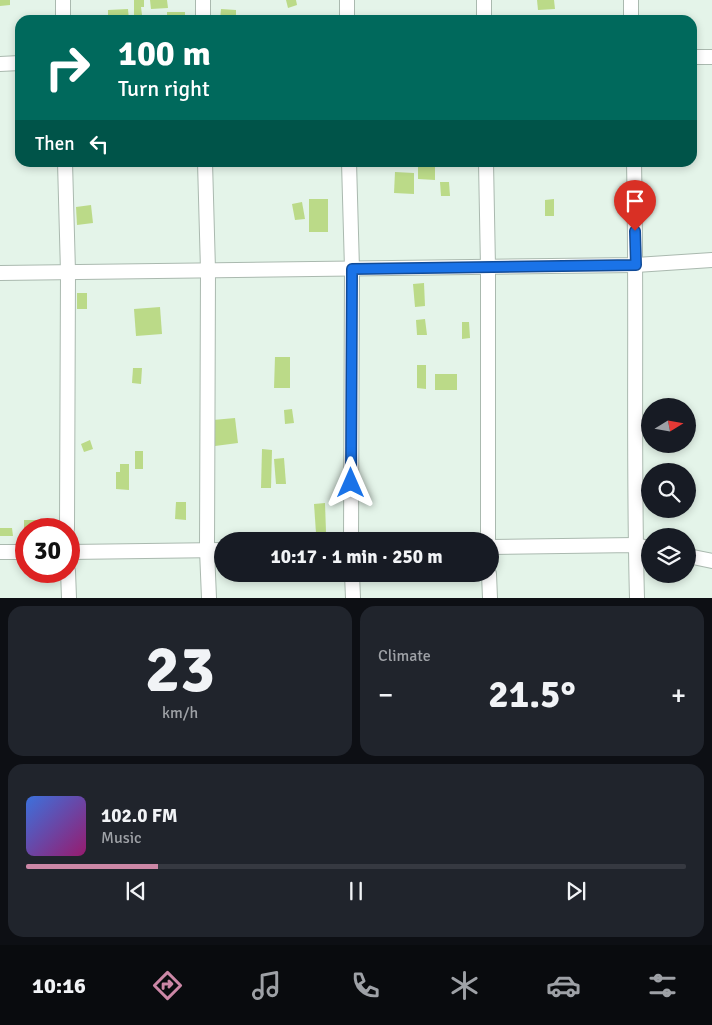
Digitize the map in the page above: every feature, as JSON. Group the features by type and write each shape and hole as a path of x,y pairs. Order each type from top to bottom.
{"street":[{"path":"63,0 63,15"},
{"path":"203,0 203,15"},
{"path":"347,0 347,15"},
{"path":"484,0 484,15"},
{"path":"631,0 631,15"},
{"path":"697,57 712,57"},
{"path":"0,64 15,64"},
{"path":"65,167 68,272 67,518"},
{"path":"205,167 208,270 207,550 209,598"},
{"path":"349,167 352,269 351,532"},
{"path":"486,167 488,532"},
{"path":"634,167 637,598"},
{"path":"0,273 636,265 712,260"},
{"path":"499,546 641,546"},
{"path":"80,552 214,550"},
{"path":"0,552 15,552"},
{"path":"696,558 712,561"},
{"path":"352,582 353,598"},
{"path":"489,582 490,598"},
{"path":"68,583 69,598"}],"building":[{"path":"0,0 10,0 10,5 0,6"},
{"path":"134,0 144,0 144,7 141,7 142,15 134,15"},
{"path":"150,0 167,0 168,8 151,9"},
{"path":"286,0 296,0 297,5 288,8"},
{"path":"537,0 554,0 555,9 538,10"},
{"path":"128,9 129,15 108,15 108,10"},
{"path":"221,9 236,10 236,15 220,15"},
{"path":"167,12 185,12 185,15 167,15"},
{"path":"418,167 435,167 435,180 418,179"},
{"path":"395,172 414,173 414,194 394,193"},
{"path":"440,182 449,182 450,196 441,196"},
{"path":"309,199 328,199 328,232 309,232"},
{"path":"554,199 554,216 545,216 545,200"},
{"path":"302,202 305,219 295,220 292,204"},
{"path":"91,205 93,223 77,225 76,207"},
{"path":"424,283 425,306 415,307 413,284"},
{"path":"77,293 87,293 87,309 77,309"},
{"path":"160,307 162,334 136,336 134,309"},
{"path":"425,319 427,335 417,335 416,320"},
{"path":"462,322 469,322 470,338 462,339"},
{"path":"275,357 290,357 290,388 274,388"},
{"path":"417,365 426,365 426,389 417,388"},
{"path":"133,368 142,368 141,384 132,383"},
{"path":"435,374 457,374 457,390 435,390"},
{"path":"292,409 294,423 285,424 284,410"},
{"path":"235,418 238,443 215,446 213,420"},
{"path":"90,440 93,449 84,452 81,444"},
{"path":"262,449 272,450 271,488 261,488"},
{"path":"135,451 143,451 143,469 135,469"},
{"path":"284,458 286,484 276,484 274,459"},
{"path":"120,464 129,464 129,490 116,489 116,472 120,472"},
{"path":"176,502 186,502 186,520 175,519"},
{"path":"325,503 326,532 316,532 314,504"},
{"path":"0,528 12,528 13,536 0,536"}],"route":[{"path":"351,483 352,269 636,265 635,231"}]}
